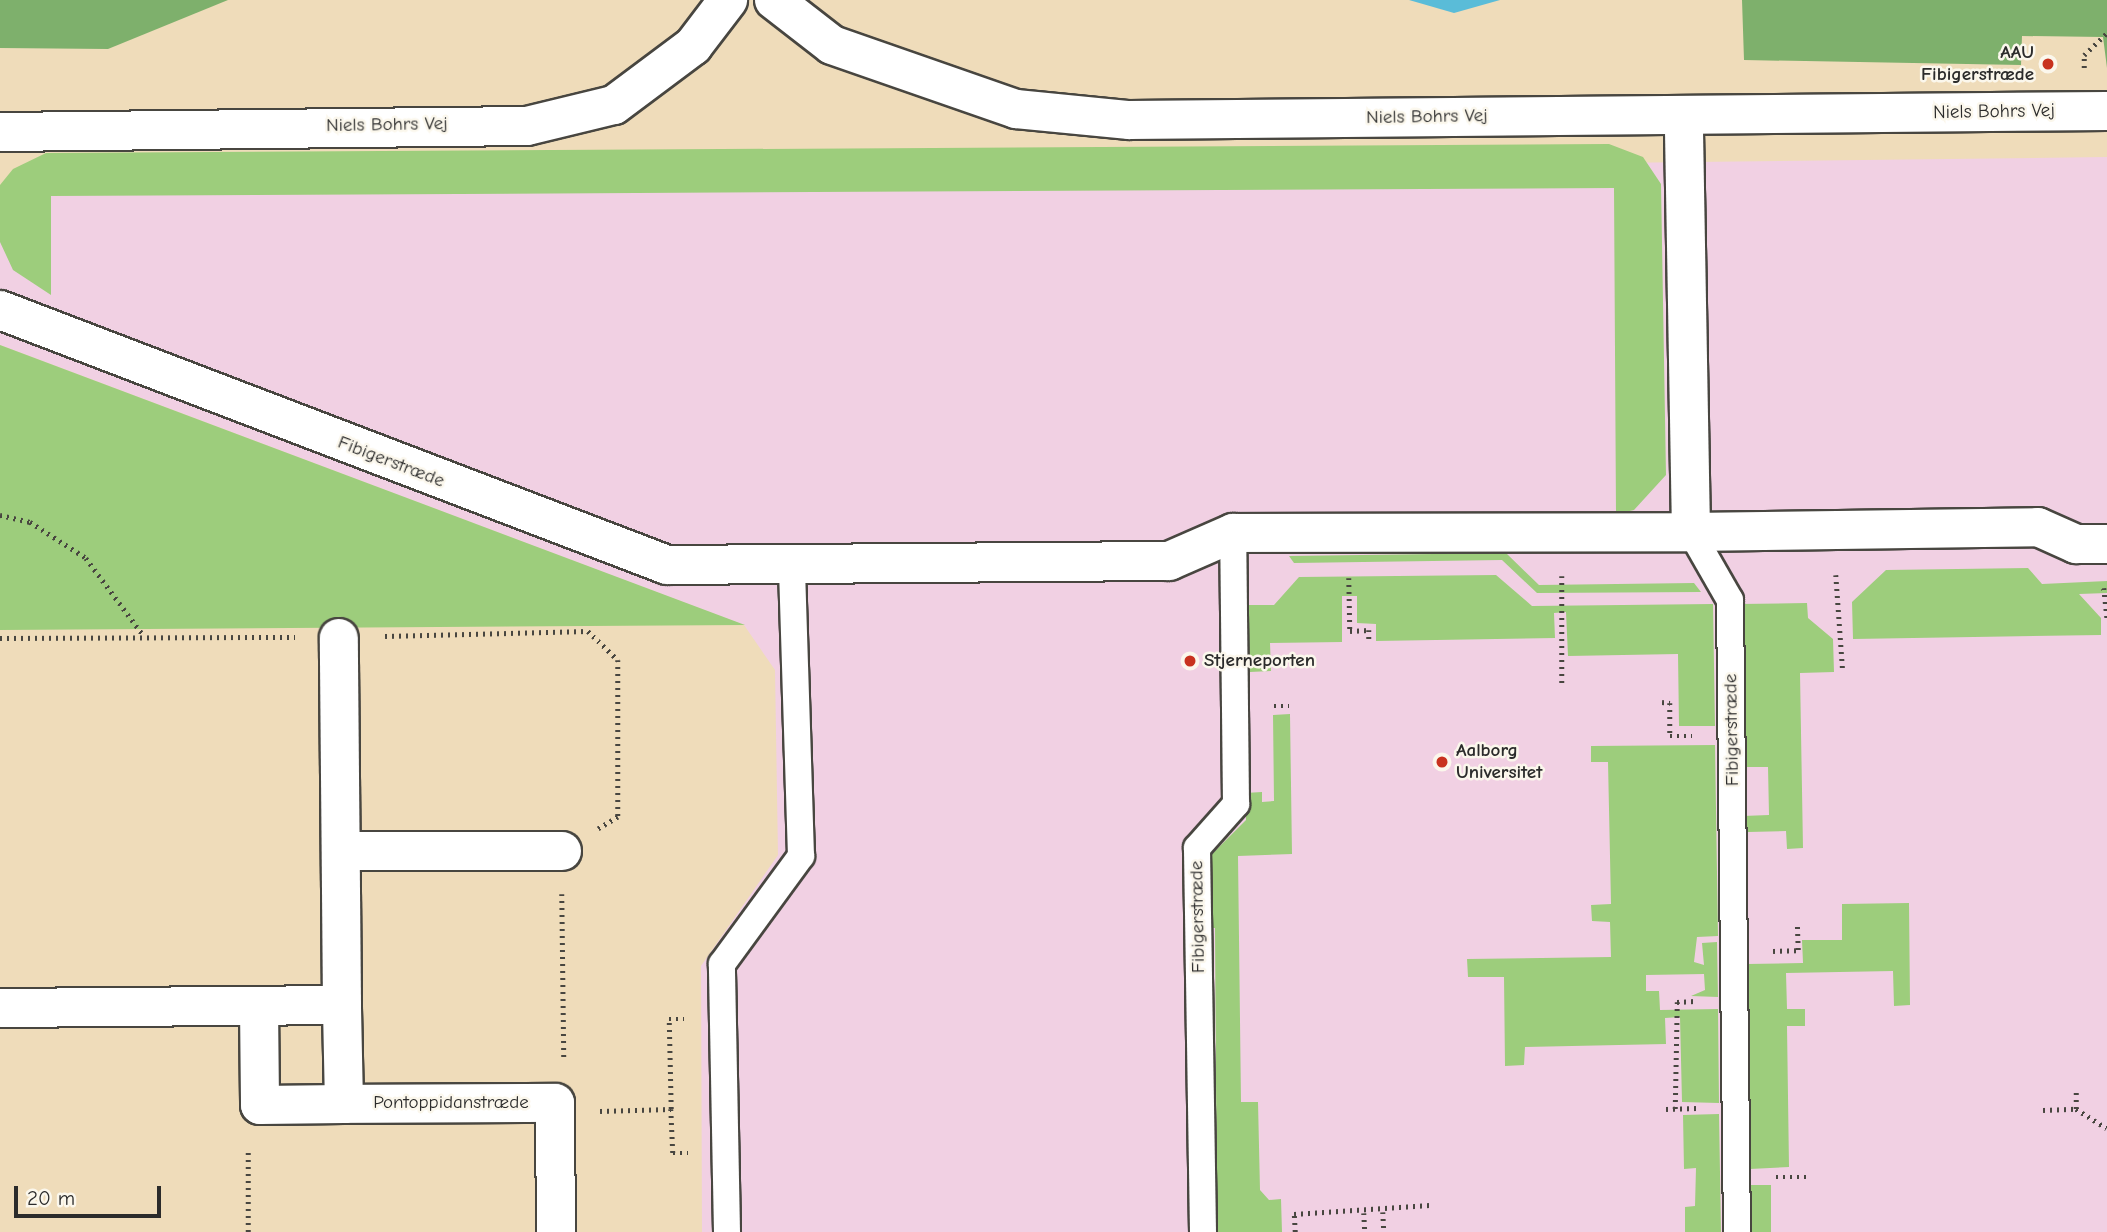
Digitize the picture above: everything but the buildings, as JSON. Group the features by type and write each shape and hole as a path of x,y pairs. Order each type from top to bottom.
{"street":[{"name":"Niels Bohrs Vej","path":"0,132 527,127 614,105 693,46 728,0"},
{"name":"Niels Bohrs Vej","path":"774,0 832,45 1016,109 1129,120 2107,111"},
{"name":"Fibigerstræde","path":"1685,115 1691,532"},
{"name":"Fibigerstræde","path":"0,310 642,558 667,565 1169,561 1233,533 1691,532 2038,527 2076,544 2107,544"},
{"path":"339,638 344,1104"},
{"path":"341,851 562,851"},
{"path":"0,1008 342,1005"},
{"path":"259,1006 260,1105"},
{"name":"Pontoppidanstræde","path":"260,1105 555,1102 556,1232"}],"lane":[{"name":"Fibigerstræde","path":"1691,532 1730,600 1737,1232"},
{"name":"Fibigerstræde","path":"1203,1232 1197,848 1236,804 1233,533"},
{"path":"727,1232 722,964 801,856 792,564"}],"path":[{"path":"2084,76 2084,55 2107,33"},
{"path":"0,515 30,522 86,558 145,637"},
{"path":"2104,588 2107,619"},
{"path":"1350,595 1350,631 1369,630 1369,642"},
{"path":"1837,602 1843,672"},
{"path":"1562,612 1562,687"},
{"path":"0,638 339,638 588,631 618,660 618,817 562,851 564,1077 555,1102 595,1111 671,1109 669,1019 723,1018"},
{"path":"1662,702 1670,703 1670,736 1682,736"},
{"path":"1675,1109 1677,1017"},
{"path":"2076,1092 2076,1109"},
{"path":"248,1232 248,1119 260,1105"},
{"path":"1667,1109 1683,1108"},
{"path":"2043,1110 2076,1109 2107,1128"},
{"path":"1294,1232 1294,1214 1383,1212 1430,1205"},
{"path":"1383,1212 1384,1232"},
{"path":"1364,1213 1365,1232"}],"shaded area":[{"name":"Aalborg Universitet","path":"2107,157 2107,1232 702,1232 701,966 778,855 775,670 744,625 0,345 0,189 41,182"}],"green space":[{"path":"0,0 228,0 108,49 0,48"},
{"path":"1742,0 2107,0 2107,68 2103,37 2022,36 2021,65 1744,60"},
{"path":"1609,144 1643,157 1661,184 1666,475 1634,510 1616,514 1614,188 51,196 51,295 13,270 0,242 0,185 13,169 46,153"},
{"path":"0,345 745,625 0,630"},
{"path":"1506,553 1539,585 1694,583 1701,592 1537,593 1502,560 1294,563 1289,556"},
{"path":"2028,568 2042,584 2107,581 2107,593 2079,594 2101,618 2101,635 1853,639 1852,602 1886,570"},
{"path":"1496,575 1532,606 1713,604 1715,726 1679,726 1678,654 1568,656 1566,612 1554,613 1555,638 1376,641 1376,624 1357,623 1357,596 1342,596 1342,642 1270,643 1271,671 1250,672 1250,684 1243,685 1241,605 1274,605 1299,577"},
{"path":"1807,603 1808,618 1833,639 1834,672 1800,673 1803,848 1787,849 1786,831 1748,832 1745,940 1743,816 1769,815 1768,767 1743,767 1740,604"},
{"path":"1290,714 1292,854 1238,856 1241,1102 1258,1102 1260,1190 1269,1200 1281,1199 1282,1232 1217,1232 1215,928 1206,928 1208,858 1246,820 1245,793 1262,792 1262,802 1274,801 1273,715"},
{"path":"1715,745 1718,936 1697,937 1694,962 1704,965 1702,943 1717,942 1718,997 1691,996 1705,990 1704,974 1646,975 1646,991 1659,991 1660,1010 1718,1009 1719,1103 1682,1102 1680,1017 1665,1018 1666,1044 1525,1047 1524,1065 1505,1066 1504,977 1468,977 1467,959 1611,957 1610,922 1592,921 1591,905 1611,904 1608,762 1591,762 1591,746"},
{"path":"1909,903 1910,1005 1894,1006 1893,971 1786,973 1787,1009 1805,1009 1805,1026 1787,1026 1789,1167 1750,1169 1747,964 1803,963 1802,940 1842,940 1842,904"},
{"path":"1719,1114 1721,1232 1685,1232 1685,1207 1695,1206 1696,1168 1684,1169 1683,1115"},
{"path":"1747,1185 1771,1185 1771,1232 1747,1232"}],"water":[{"path":"1409,0 1500,0 1454,13"}],"place":[{"name":"AAU Fibigerstræde","path":"2048,64"},
{"name":"Stjerneporten","path":"1190,661"},
{"name":"Aalborg Universitet","path":"1442,762"}]}
